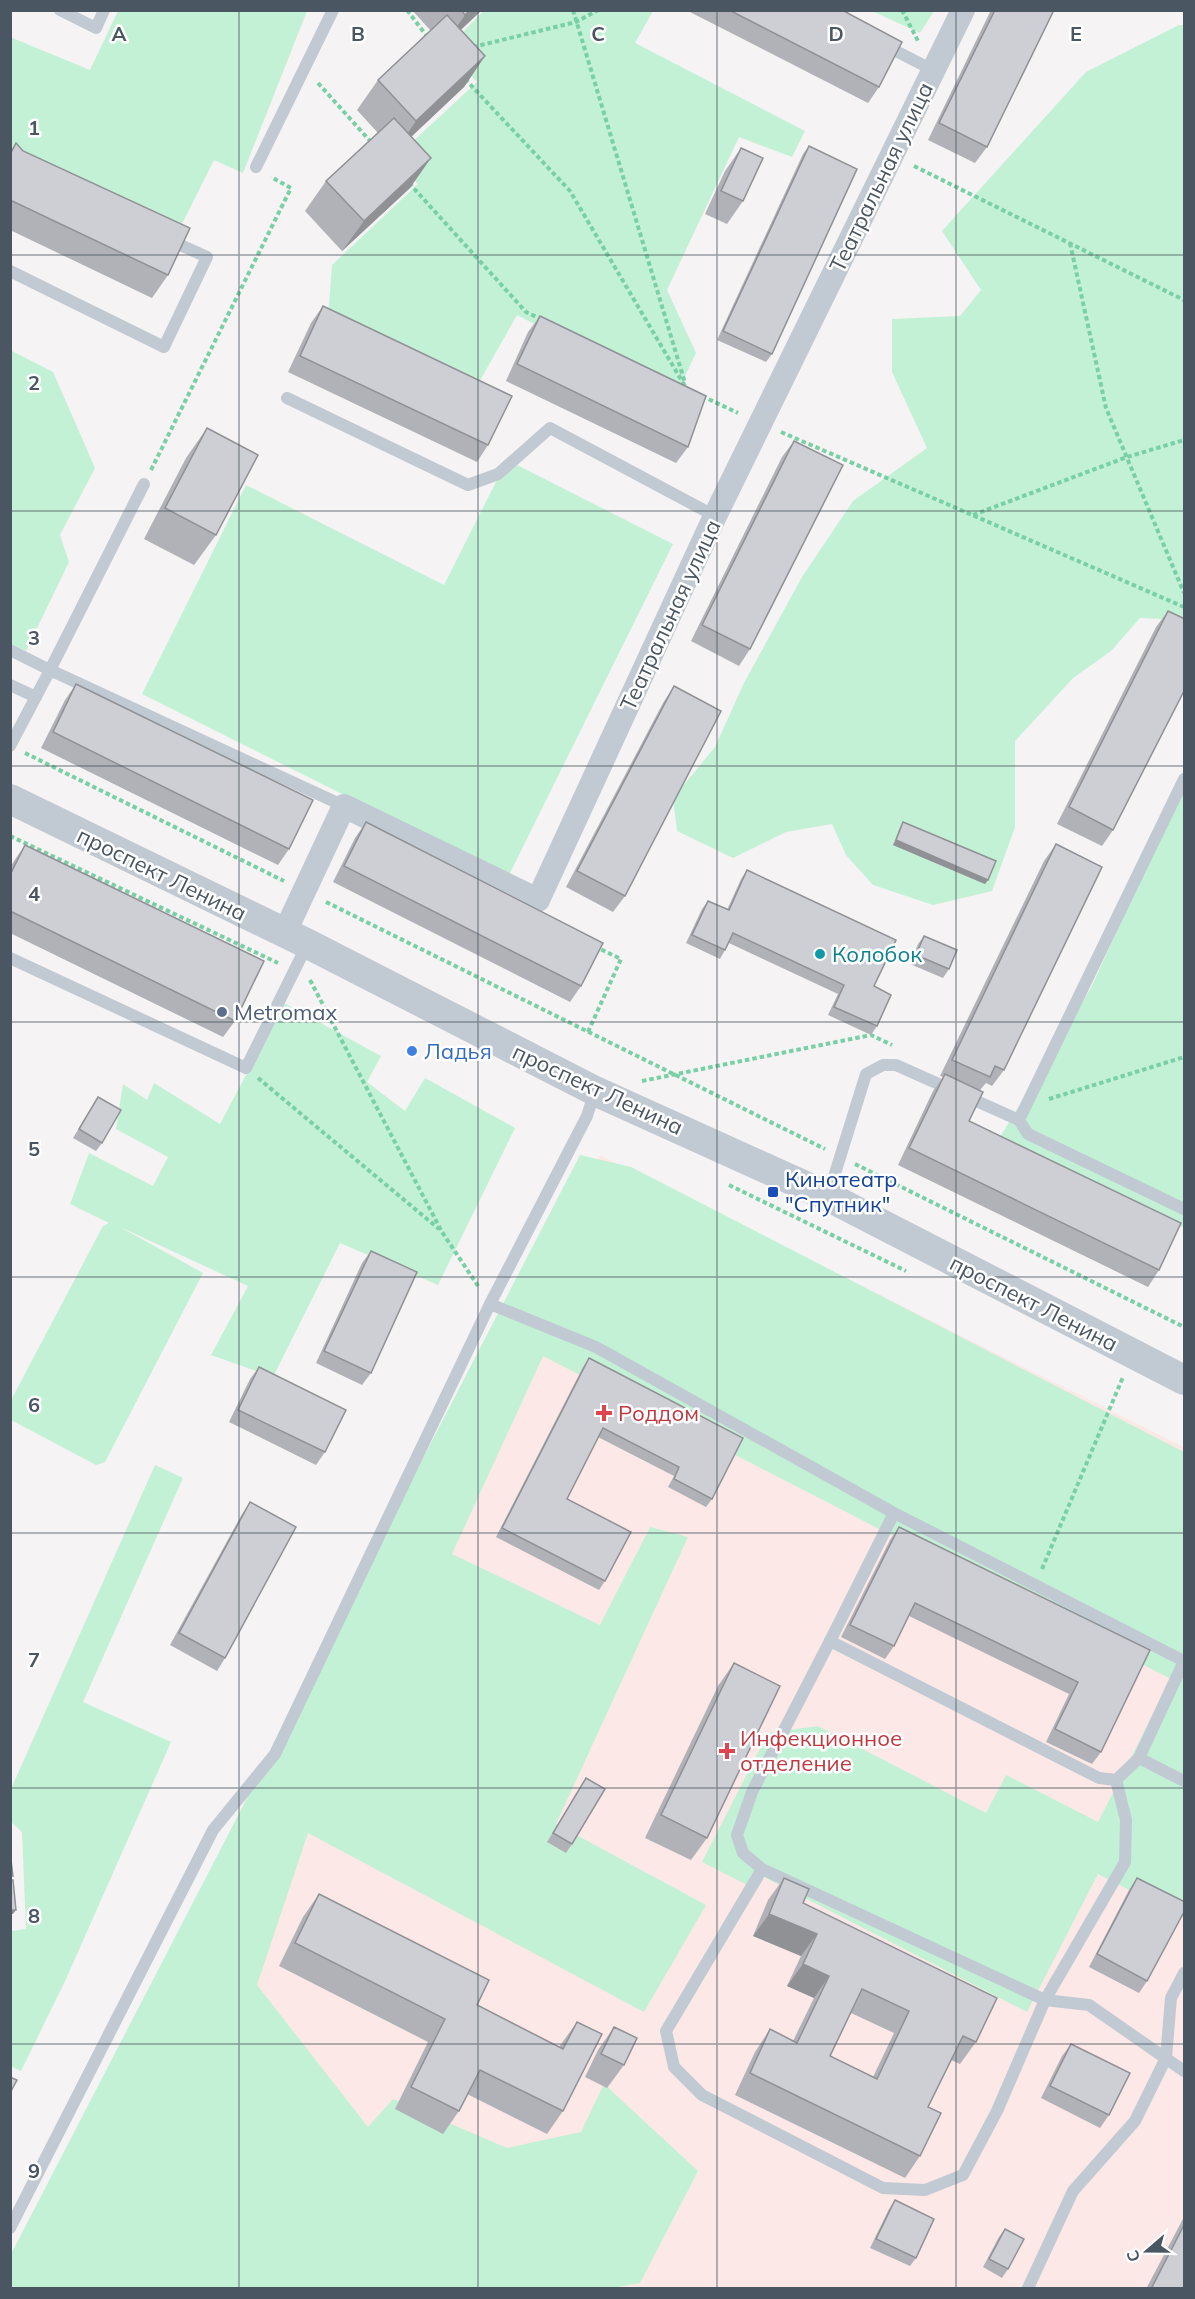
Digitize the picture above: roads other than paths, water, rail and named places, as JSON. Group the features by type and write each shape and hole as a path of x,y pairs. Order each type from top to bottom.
{"street":[{"name":"Театральная улица","path":"344,806 538,900 715,516 963,10"},
{"name":"проспект Ленина","path":"10,799 296,939 595,1091 827,1196 1185,1380"},
{"path":"296,939 304,891 344,806"}],"lane":[{"path":"60,10 96,27 104,10"},
{"path":"256,167 333,10"},
{"path":"874,40 933,70"},
{"path":"10,271 164,347 207,257 155,233"},
{"path":"287,398 468,485 498,474 550,428 715,516"},
{"path":"16,748 36,697 144,484"},
{"path":"10,650 344,806"},
{"path":"10,685 36,697"},
{"path":"1019,1120 1185,779"},
{"path":"10,958 246,1068 296,939"},
{"path":"827,1196 866,1074 883,1065 896,1065 1019,1120 1028,1134 1185,1209"},
{"path":"10,2228 213,1830 275,1754 490,1304 587,1116 595,1091"},
{"path":"490,1304 596,1347 894,1513 1184,1661 1139,1758 1116,1780"},
{"path":"894,1513 752,1792 737,1835 743,1853 762,1869 1045,2000 1089,2005 1185,2071"},
{"path":"830,1641 1100,1778 1116,1780"},
{"path":"1139,1758 1185,1781"},
{"path":"762,1869 666,2031 674,2067 702,2095 883,2188 925,2190 963,2175 997,2110 1045,2000 1125,1862 1126,1820 1116,1780"},
{"path":"1028,2289 1073,2191 1135,2121 1166,2058 1172,1998 1185,1973"}],"place":[{"name":"Колобок","path":"820,954"},
{"name":"Metromax","path":"222,1012"},
{"name":"Ладья","path":"412,1051"},
{"name":"Кинотеатр \"Спутник\"","path":"773,1192"},
{"name":"Роддом","path":"604,1413"},
{"name":"Инфекционное отделение","path":"727,1751"}]}
